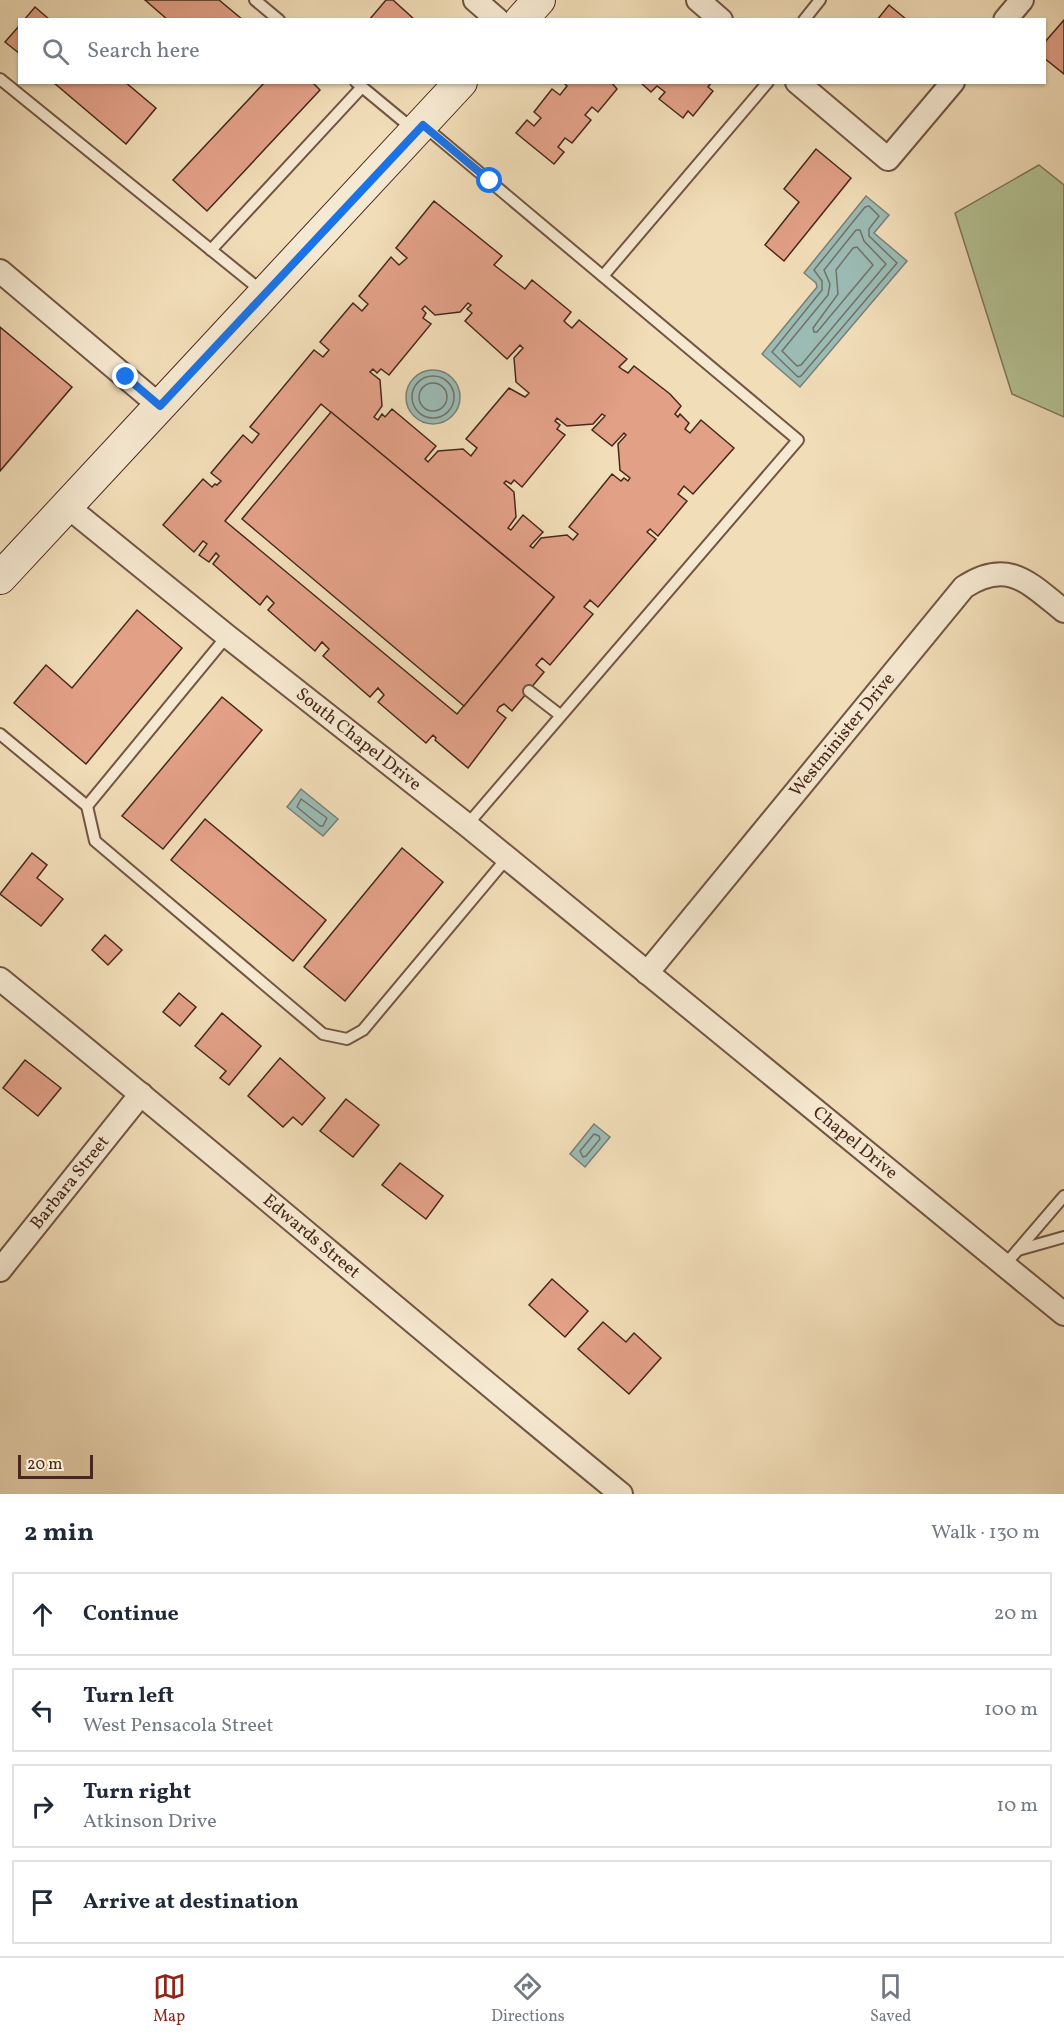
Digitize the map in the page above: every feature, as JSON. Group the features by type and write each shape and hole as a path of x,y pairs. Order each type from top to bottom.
{"main road":[{"path":"523,18 539,0"},
{"path":"0,578 420,129 459,84"}],"street":[{"path":"475,0 496,18"},
{"path":"698,0 719,18"},
{"path":"1007,18 1022,0"},
{"path":"799,84 888,159 950,84"},
{"path":"0,271 160,406"},
{"name":"South Chapel Drive","path":"68,507 467,825 647,973"},
{"name":"Westminister Drive","path":"647,973 964,587 981,576 996,572 1013,576 1038,589 1064,611"},
{"name":"Chapel Drive","path":"647,973 1011,1258 1064,1314"},
{"name":"Edwards Street","path":"0,980 141,1094 408,1320 621,1494"},
{"name":"Barbara Street","path":"0,1270 141,1094"}],"lane":[{"path":"255,0 277,18"},
{"path":"806,18 820,0"},
{"path":"0,79 264,294"},
{"path":"603,276 766,84"},
{"path":"211,250 359,85 420,129 603,276 798,440 467,825"},
{"path":"87,806 227,636"},
{"path":"529,691 560,715"},
{"path":"0,734 87,806 95,841 323,1034 347,1039 363,1030 507,858"},
{"path":"1011,1258 1064,1196"},
{"path":"1011,1258 1064,1237"}],"green space":[{"path":"1039,165 1064,185 1064,417 1012,394 955,213"}],"water":[{"path":"866,196 889,215 874,233 907,261 800,387 762,354 817,287 816,283 804,273"},
{"path":"428,370 438,370 448,374 456,382 460,397 456,412 448,420 438,424 428,424 418,420 410,412 406,402 406,392 410,382 418,374"},
{"path":"301,789 338,819 323,836 287,807"},
{"path":"594,1124 610,1137 585,1167 570,1154"}],"building":[{"path":"145,0 219,0 241,18 166,18"},
{"path":"386,0 393,0 413,18 371,18"},
{"path":"889,5 905,18 879,18"},
{"path":"35,7 48,18 26,18"},
{"path":"1064,20 1064,74 1046,60 1046,41"},
{"path":"18,27 18,52 5,42"},
{"path":"55,84 127,84 156,108 126,144"},
{"path":"263,84 314,84 320,90 207,211 173,180"},
{"path":"565,84 613,84 617,89 598,112 592,107 585,115 591,120 572,143 565,138 558,147 564,152 554,164 516,133 527,120 534,126 541,118 534,112 552,89 560,95 567,86"},
{"path":"642,84 710,84 708,87 713,91 693,116 688,111 683,118 659,99 665,92 657,86 651,92"},
{"path":"816,149 851,178 784,261 765,245 799,202 784,189"},
{"path":"434,201 502,256 494,265 525,289 532,280 571,312 564,321 567,324 572,328 579,320 627,359 619,367 628,373 634,366 670,394 681,406 675,414 678,417 680,414 689,423 685,429 690,433 701,420 734,448 693,494 684,486 678,494 687,501 658,536 650,529 647,532 656,539 598,607 590,600 584,607 593,614 550,665 542,658 536,665 544,672 512,711 504,704 499,707 497,711 506,718 468,768 435,740 433,735 426,743 378,702 384,695 378,688 370,697 323,656 329,649 322,642 315,651 268,610 274,603 267,596 260,605 213,564 219,556 216,553 209,562 199,555 207,544 203,541 194,552 163,525 203,479 212,487 221,481 211,473 243,435 252,443 259,434 250,427 314,350 323,357 329,350 320,342 353,303 362,311 368,304 359,296 391,257 399,265 407,258 396,248","holes":["468,303 471,305 467,309 472,313 465,321 507,359 520,345 523,348 514,358 516,382 529,393 525,397 509,388 466,439 477,448 471,456 463,449 438,451 428,462 425,459 436,446 392,409 385,417 382,414 378,420 374,417 382,406 380,380 370,372 373,369 377,373 381,369 389,375 431,324 423,318 426,313 422,309 425,306 435,315 460,312","321,404 554,597 457,714 225,521","602,414 605,416 592,430 612,446 624,433 626,435 618,444 620,470 630,478 628,481 624,478 621,481 612,474 569,527 578,534 573,540 567,535 541,538 533,548 530,546 543,532 523,515 511,530 508,528 516,517 514,492 504,483 506,481 511,484 514,480 522,487 565,435 557,429 560,425 555,421 557,418 567,426 593,424"]},
{"path":"0,327 72,387 0,471"},
{"path":"331,412 554,597 464,706 242,519"},
{"path":"137,610 182,648 86,764 14,703 46,665 72,688"},
{"path":"222,697 262,730 163,849 122,816"},
{"path":"205,819 326,920 293,961 171,860"},
{"path":"402,848 443,882 345,1001 304,967"},
{"path":"32,853 47,865 37,878 63,899 41,926 0,894"},
{"path":"105,935 122,950 108,965 92,950"},
{"path":"179,993 196,1007 180,1026 163,1012"},
{"path":"222,1013 261,1046 229,1085 220,1078 226,1071 195,1046"},
{"path":"280,1058 325,1098 302,1125 293,1117 283,1127 248,1096"},
{"path":"25,1060 61,1088 38,1116 3,1088"},
{"path":"346,1099 379,1125 353,1157 320,1131"},
{"path":"400,1163 443,1196 426,1219 382,1185"},
{"path":"552,1279 588,1311 565,1337 529,1305"},
{"path":"603,1322 626,1342 634,1333 661,1358 629,1394 578,1349"}],"route":[{"path":"126,377 160,406 423,125 490,181"}]}
